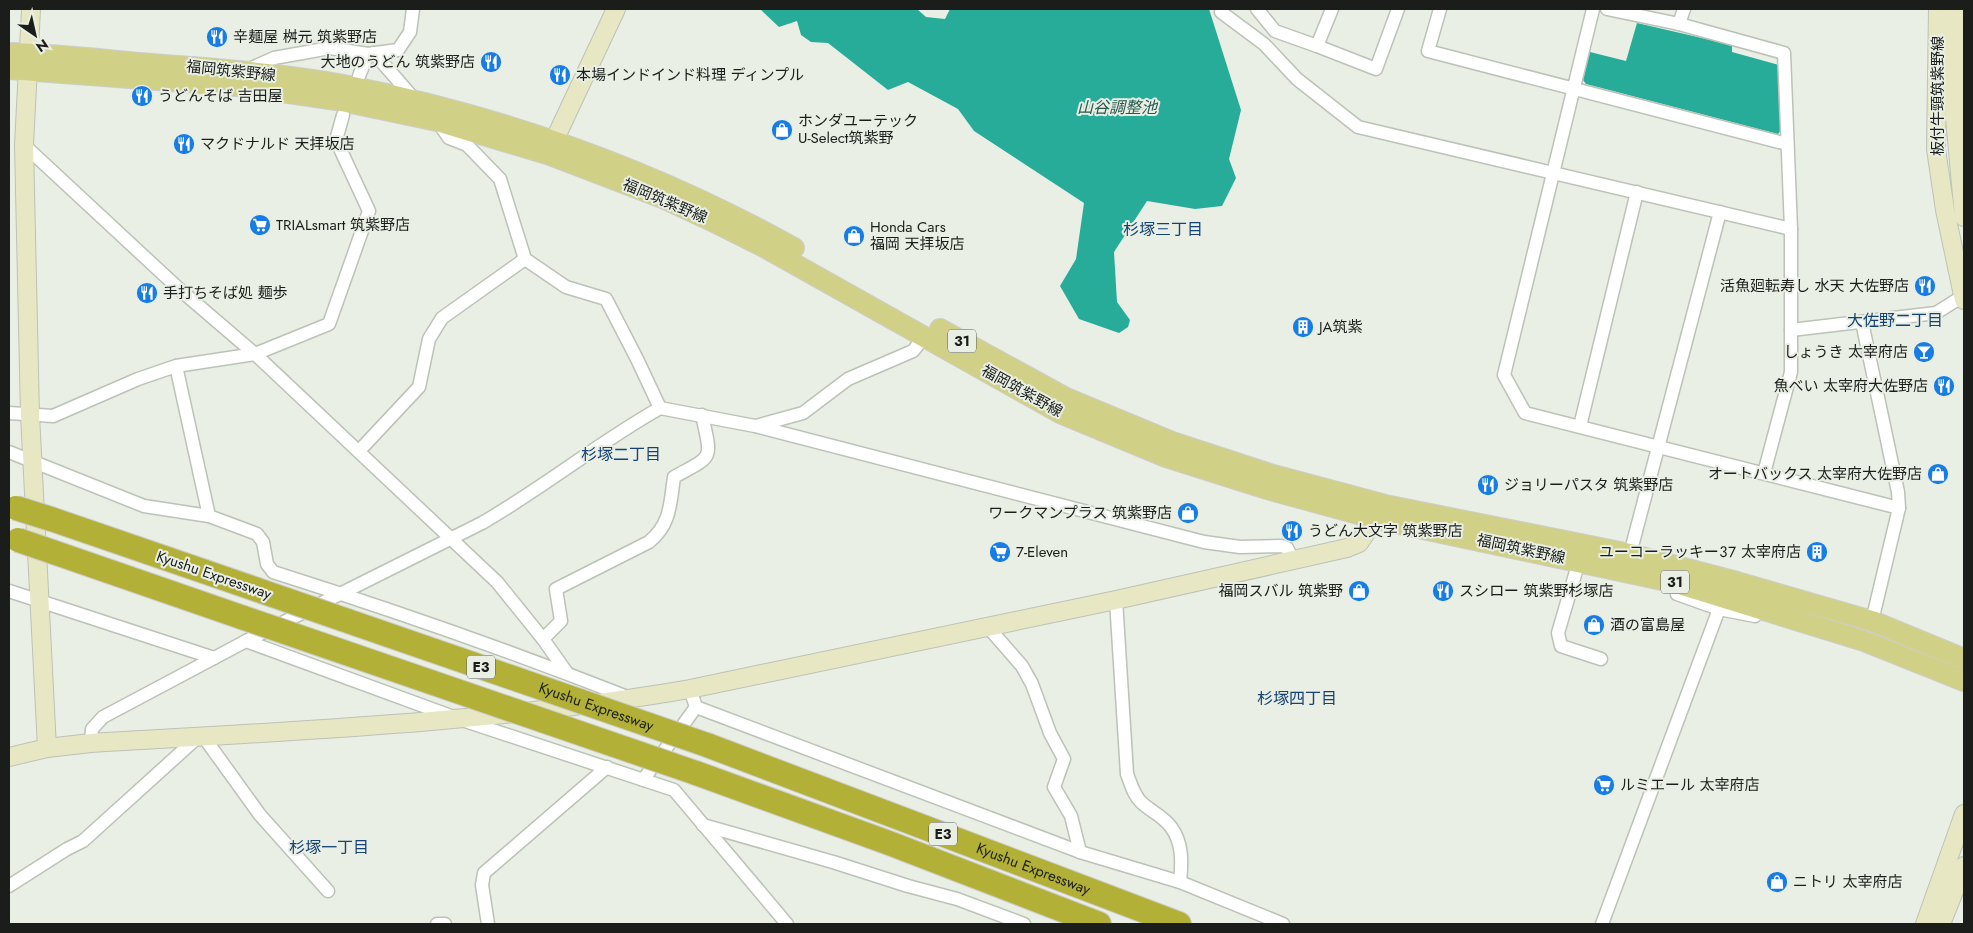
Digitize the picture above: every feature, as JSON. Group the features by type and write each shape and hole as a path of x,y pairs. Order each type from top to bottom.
{"highway":[{"name":"Kyushu Expressway","path":"12,506 707,745 1179,924"},
{"name":"Kyushu Expressway","path":"13,539 696,773 889,843 1099,924"}],"main road":[{"name":"福岡筑紫野線","path":"9,53 22,64 238,86 336,100 552,148 671,186 758,228 1066,398 1172,442 1273,474 1381,512 1676,583 1864,640 1964,681"},
{"name":"福岡筑紫野線","path":"22,64 244,72 343,85 476,116 552,148 712,221 764,247 1060,413 1166,457 1267,489 1381,512 1630,554 1737,582 1872,622 1964,659"}],"street":[{"path":"31,9 22,64 31,460 47,748"},
{"path":"244,72 274,58 330,48 371,53 398,50 410,32 413,9"},
{"path":"552,148 616,9"},
{"path":"1223,9 1222,12 1264,44 1298,79 1358,127 1791,228"},
{"path":"1257,9 1275,31 1376,69 1398,9"},
{"path":"1317,46 1332,9"},
{"path":"1440,9 1428,50 1787,144"},
{"path":"1592,9 1504,375 1525,413 1899,508"},
{"path":"1607,9 1679,24 1784,53 1791,228 1791,372 1764,473"},
{"path":"1679,24 1684,9"},
{"name":"板付牛頸筑紫野線","path":"1938,9 1936,148 1945,210 1964,297"},
{"name":"板付牛頸筑紫野線","path":"1956,9 1954,107 1964,217"},
{"path":"359,76 371,53"},
{"path":"371,53 416,101"},
{"path":"9,413 54,416 138,379 176,366 255,354 330,324 369,211 336,140 343,115"},
{"path":"437,121 449,138 467,145 500,178 525,259 566,287 606,299 660,408"},
{"path":"24,145 178,288 255,354 451,538 496,582 543,639 567,674"},
{"path":"1580,426 1637,192"},
{"path":"1630,554 1720,212"},
{"path":"359,451 419,387 429,338 442,318 525,259"},
{"path":"1791,330 1936,313 1964,297"},
{"path":"1862,322 1898,492 1899,508 1872,622"},
{"path":"755,426 803,413 848,379 913,351 925,336"},
{"path":"176,366 209,516"},
{"path":"91,743 92,729 103,717 246,641 513,506 624,428 660,408 755,426 1204,542 1240,547 1282,546 1287,548 1293,560"},
{"path":"543,639 561,621 556,589 649,542 660,534 668,518 674,477 704,460 709,454 702,416"},
{"path":"9,452 144,506 209,516 257,534 263,542 267,564 274,572 342,594 632,699"},
{"path":"9,757 47,748 91,743 459,719 632,699 690,689 1116,600 1354,546 1381,512"},
{"path":"1579,561 1558,633 1561,646 1601,660"},
{"path":"1676,583 1677,594 1719,609 1760,617 1778,614"},
{"path":"9,591 214,658"},
{"path":"1116,600 1127,774 1132,789 1140,801 1171,826 1178,840 1182,860 1180,882"},
{"path":"1602,924 1719,609"},
{"path":"988,627 1022,666 1032,684 1050,733 1064,759 1054,787 1071,816 1080,852"},
{"path":"246,641 459,719 674,790 787,924"},
{"path":"690,689 696,707"},
{"path":"696,707 1080,852 1180,882 1283,924"},
{"path":"643,780 696,707"},
{"path":"9,886 67,848 83,841 201,736"},
{"path":"201,736 260,815 328,891"},
{"path":"488,924 482,885 484,872 607,767"},
{"path":"1925,924 1964,814"},
{"path":"703,825 957,899 1024,924"},
{"path":"1942,924 1964,866"}],"water":[{"name":"山谷調整池","path":"760,9 917,9 926,17 945,19 950,9 1209,9 1241,110 1229,159 1236,178 1222,206 1195,209 1147,201 1114,252 1117,302 1130,320 1128,327 1119,333 1079,319 1060,286 1076,259 1084,203 974,131 958,109 908,82 888,90 828,43 811,42 801,35 797,21 779,27"},
{"path":"1637,23 1732,45 1732,52 1779,65 1782,129 1778,134 1586,84 1583,80 1590,52 1626,61"}],"place":[{"name":"辛麺屋 桝元 筑紫野店","path":"217,37"},
{"name":"大地のうどん 筑紫野店","path":"491,62"},
{"name":"本場インドインド料理 ディンプル","path":"560,75"},
{"name":"うどんそば 吉田屋","path":"142,96"},
{"name":"ホンダユーテック U-Select筑紫野","path":"782,130"},
{"name":"マクドナルド 天拝坂店","path":"184,144"},
{"name":"TRIALsmart 筑紫野店","path":"260,225"},
{"name":"Honda Cars 福岡 天拝坂店","path":"854,236"},
{"name":"活魚廻転寿し 水天 大佐野店","path":"1925,286"},
{"name":"手打ちそば処 麺歩","path":"147,293"},
{"name":"JA筑紫","path":"1303,327"},
{"name":"しょうき 太宰府店","path":"1924,352"},
{"name":"魚べい 太宰府大佐野店","path":"1944,386"},
{"name":"オートバックス 太宰府大佐野店","path":"1938,474"},
{"name":"ジョリーパスタ 筑紫野店","path":"1488,485"},
{"name":"ワークマンプラス 筑紫野店","path":"1188,513"},
{"name":"うどん大文字 筑紫野店","path":"1292,531"},
{"name":"7-Eleven","path":"1000,552"},
{"name":"ユーコーラッキー３７ 太宰府店","path":"1817,552"},
{"name":"福岡スバル 筑紫野","path":"1359,591"},
{"name":"スシロー 筑紫野杉塚店","path":"1443,591"},
{"name":"酒の富島屋","path":"1594,625"},
{"name":"ルミエール 太宰府店","path":"1604,785"},
{"name":"ニトリ 太宰府店","path":"1777,882"}],"district":[{"name":"杉塚三丁目","path":"1163,229"},
{"name":"大佐野二丁目","path":"1895,320"},
{"name":"杉塚二丁目","path":"621,454"},
{"name":"杉塚四丁目","path":"1297,698"},
{"name":"杉塚一丁目","path":"329,847"}]}
